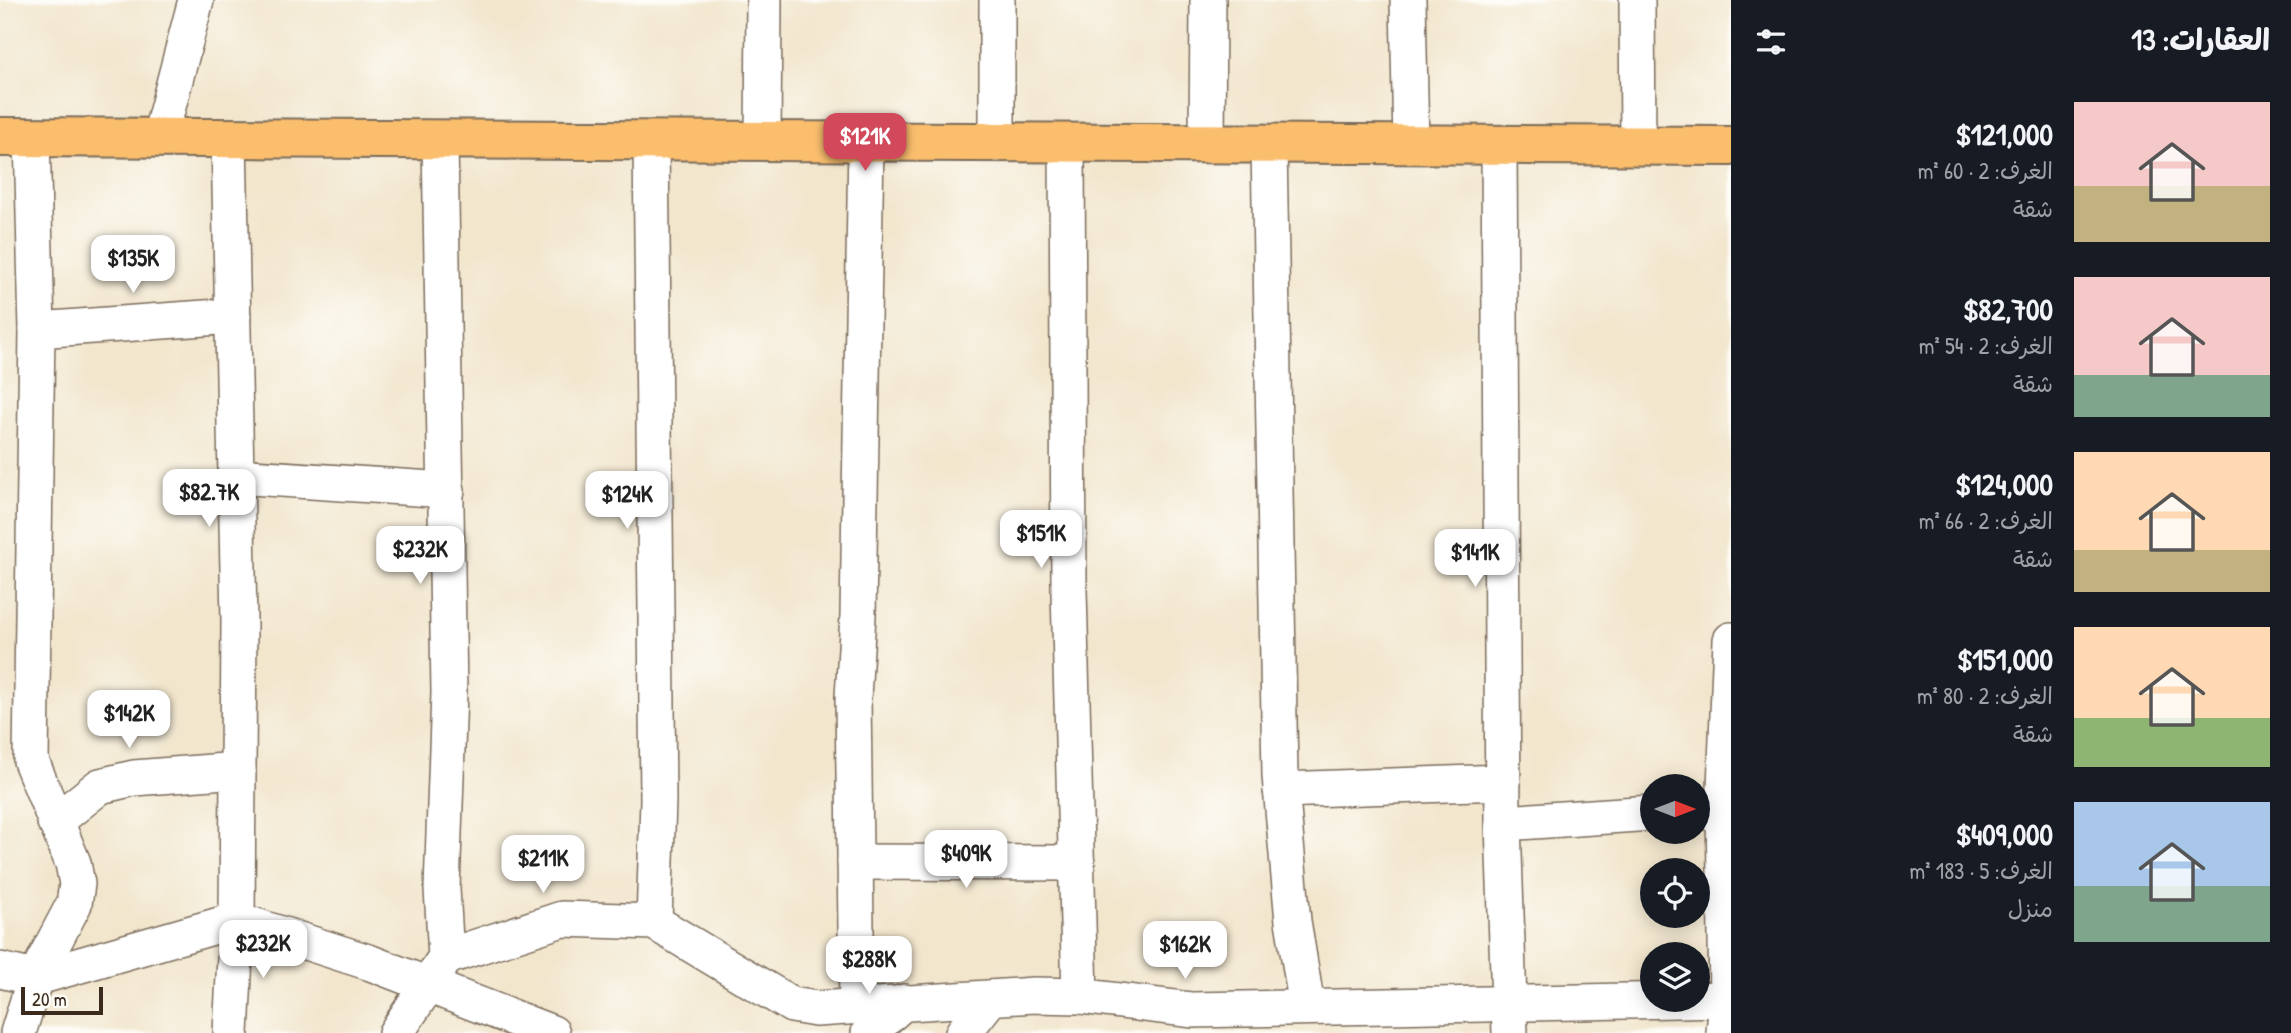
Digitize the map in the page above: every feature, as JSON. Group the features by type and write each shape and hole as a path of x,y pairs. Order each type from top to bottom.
{"main road":[{"path":"16,137 1731,146"}],"street":[{"path":"160,138 196,0"},
{"path":"763,142 764,0"},
{"path":"997,0 997,144"},
{"path":"1207,145 1208,0"},
{"path":"1408,0 1411,146"},
{"path":"1637,0 1637,145"},
{"path":"16,137 37,330 31,761 73,863 77,884 74,904 35,978 18,1033"},
{"path":"229,138 236,476 238,770 237,920 231,1033"},
{"path":"396,1033 446,957 442,889 449,693 440,140"},
{"path":"651,142 658,800 654,922"},
{"path":"863,1020 855,862 853,697 858,616 866,143"},
{"path":"1067,144 1069,591 1080,996"},
{"path":"1269,145 1281,790 1293,921 1307,1007"},
{"path":"1499,145 1503,823 1510,1019"},
{"path":"37,330 233,316"},
{"path":"236,476 447,490"},
{"path":"446,957 562,919 654,922 792,1005 863,1020 904,1002 991,998 1080,996 1183,1021 1307,1007 1510,1019 1727,996 1711,812 1731,640"},
{"path":"55,822 100,786 134,778 238,770"},
{"path":"1281,790 1503,782"},
{"path":"1503,823 1640,814"},
{"path":"855,862 1077,863"},
{"path":"0,970 35,978 237,920 371,963 552,1033"},
{"path":"963,1033 991,998"}]}
